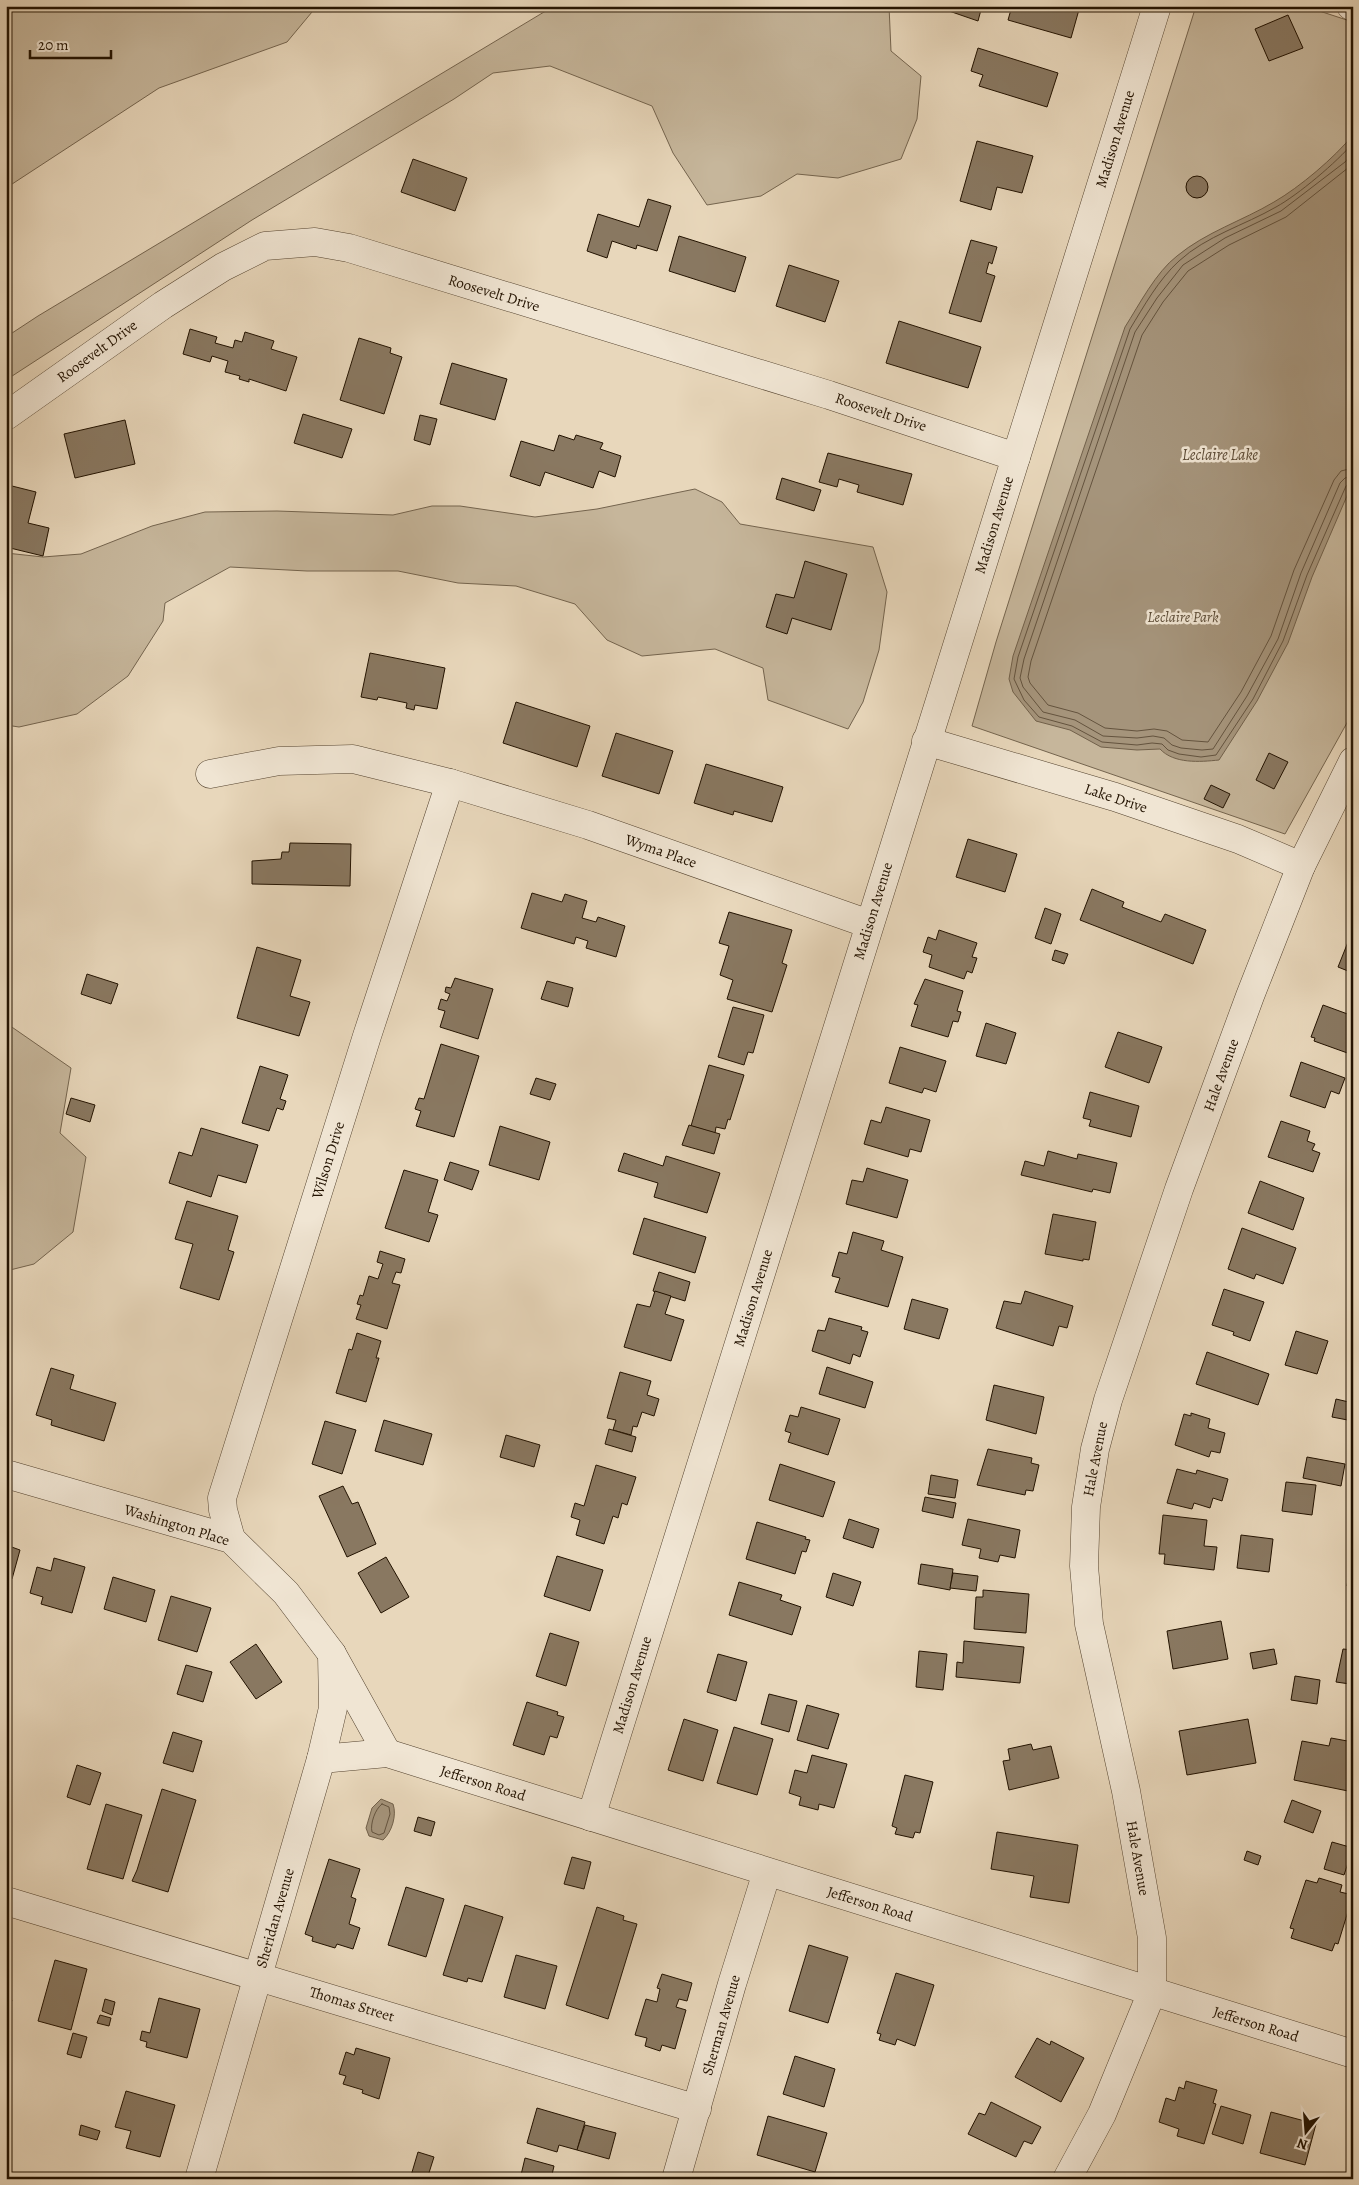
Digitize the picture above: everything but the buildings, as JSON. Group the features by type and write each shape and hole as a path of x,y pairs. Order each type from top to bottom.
{"street":[{"name":"Madison Avenue","path":"591,1817 1156,6"},
{"name":"Roosevelt Drive","path":"6,416 163,305 223,267 265,246 315,242 349,248 820,392 1016,457"},
{"name":"Lake Drive","path":"926,741 1115,797 1238,839 1301,866"},
{"name":"Wyma Place","path":"210,774 279,761 353,759 450,783 588,825 869,924"},
{"name":"Hale Avenue","path":"1067,2179 1102,2114 1152,1992 1152,1938 1126,1791 1088,1624 1084,1566 1086,1507 1095,1449 1108,1400 1179,1189 1250,996 1301,866 1353,761"},
{"name":"Wilson Drive","path":"231,1539 222,1498 361,1055 450,783"},
{"name":"Washington Place","path":"6,1474 231,1539 286,1592 332,1654"},
{"path":"332,1654 387,1753"},
{"name":"Sheridan Avenue","path":"199,2179 321,1759 333,1708 332,1654"},
{"name":"Jefferson Road","path":"321,1759 387,1753 1353,2054"},
{"name":"Sherman Avenue","path":"676,2179 732,1984 767,1872"},
{"name":"Thomas Street","path":"6,1901 697,2109"}],"green space":[{"path":"6,6 317,6 287,42 159,88 6,188"},
{"path":"554,6 889,6 891,51 921,76 917,119 901,159 838,178 797,174 761,196 707,205 673,153 652,106 550,66 493,73 454,99 252,220 6,380 6,337"},
{"name":"Leclaire Lake","path":"1196,6 1304,6 1353,22 1353,712 1285,834 972,726 996,642"},
{"path":"695,489 722,502 740,524 873,547 887,592 879,650 863,702 848,729 768,700 763,668 715,649 642,656 607,640 575,604 516,586 458,583 398,571 307,571 230,567 165,603 163,621 128,676 77,714 19,727 6,725 6,553 43,557 81,554 152,526 205,512 277,511 393,515 432,506 460,506 535,517 597,509"},
{"path":"6,1023 71,1068 60,1133 86,1157 73,1232 34,1264 6,1271"}],"water":[{"name":"Leclaire Lake","path":"1353,135 1353,482 1312,577 1288,643 1257,701 1219,760 1212,761 1180,760 1160,749 1137,750 1101,747 1070,730 1036,721 1013,692 1009,679 1013,656 1125,327 1155,280 1177,256 1212,233 1262,209 1284,196 1327,162"},
{"path":"381,1799 393,1804 394,1808 391,1828 383,1840 369,1836 366,1828 372,1808"}],"park label":[{"name":"Leclaire Park","path":"1183,617"}]}
